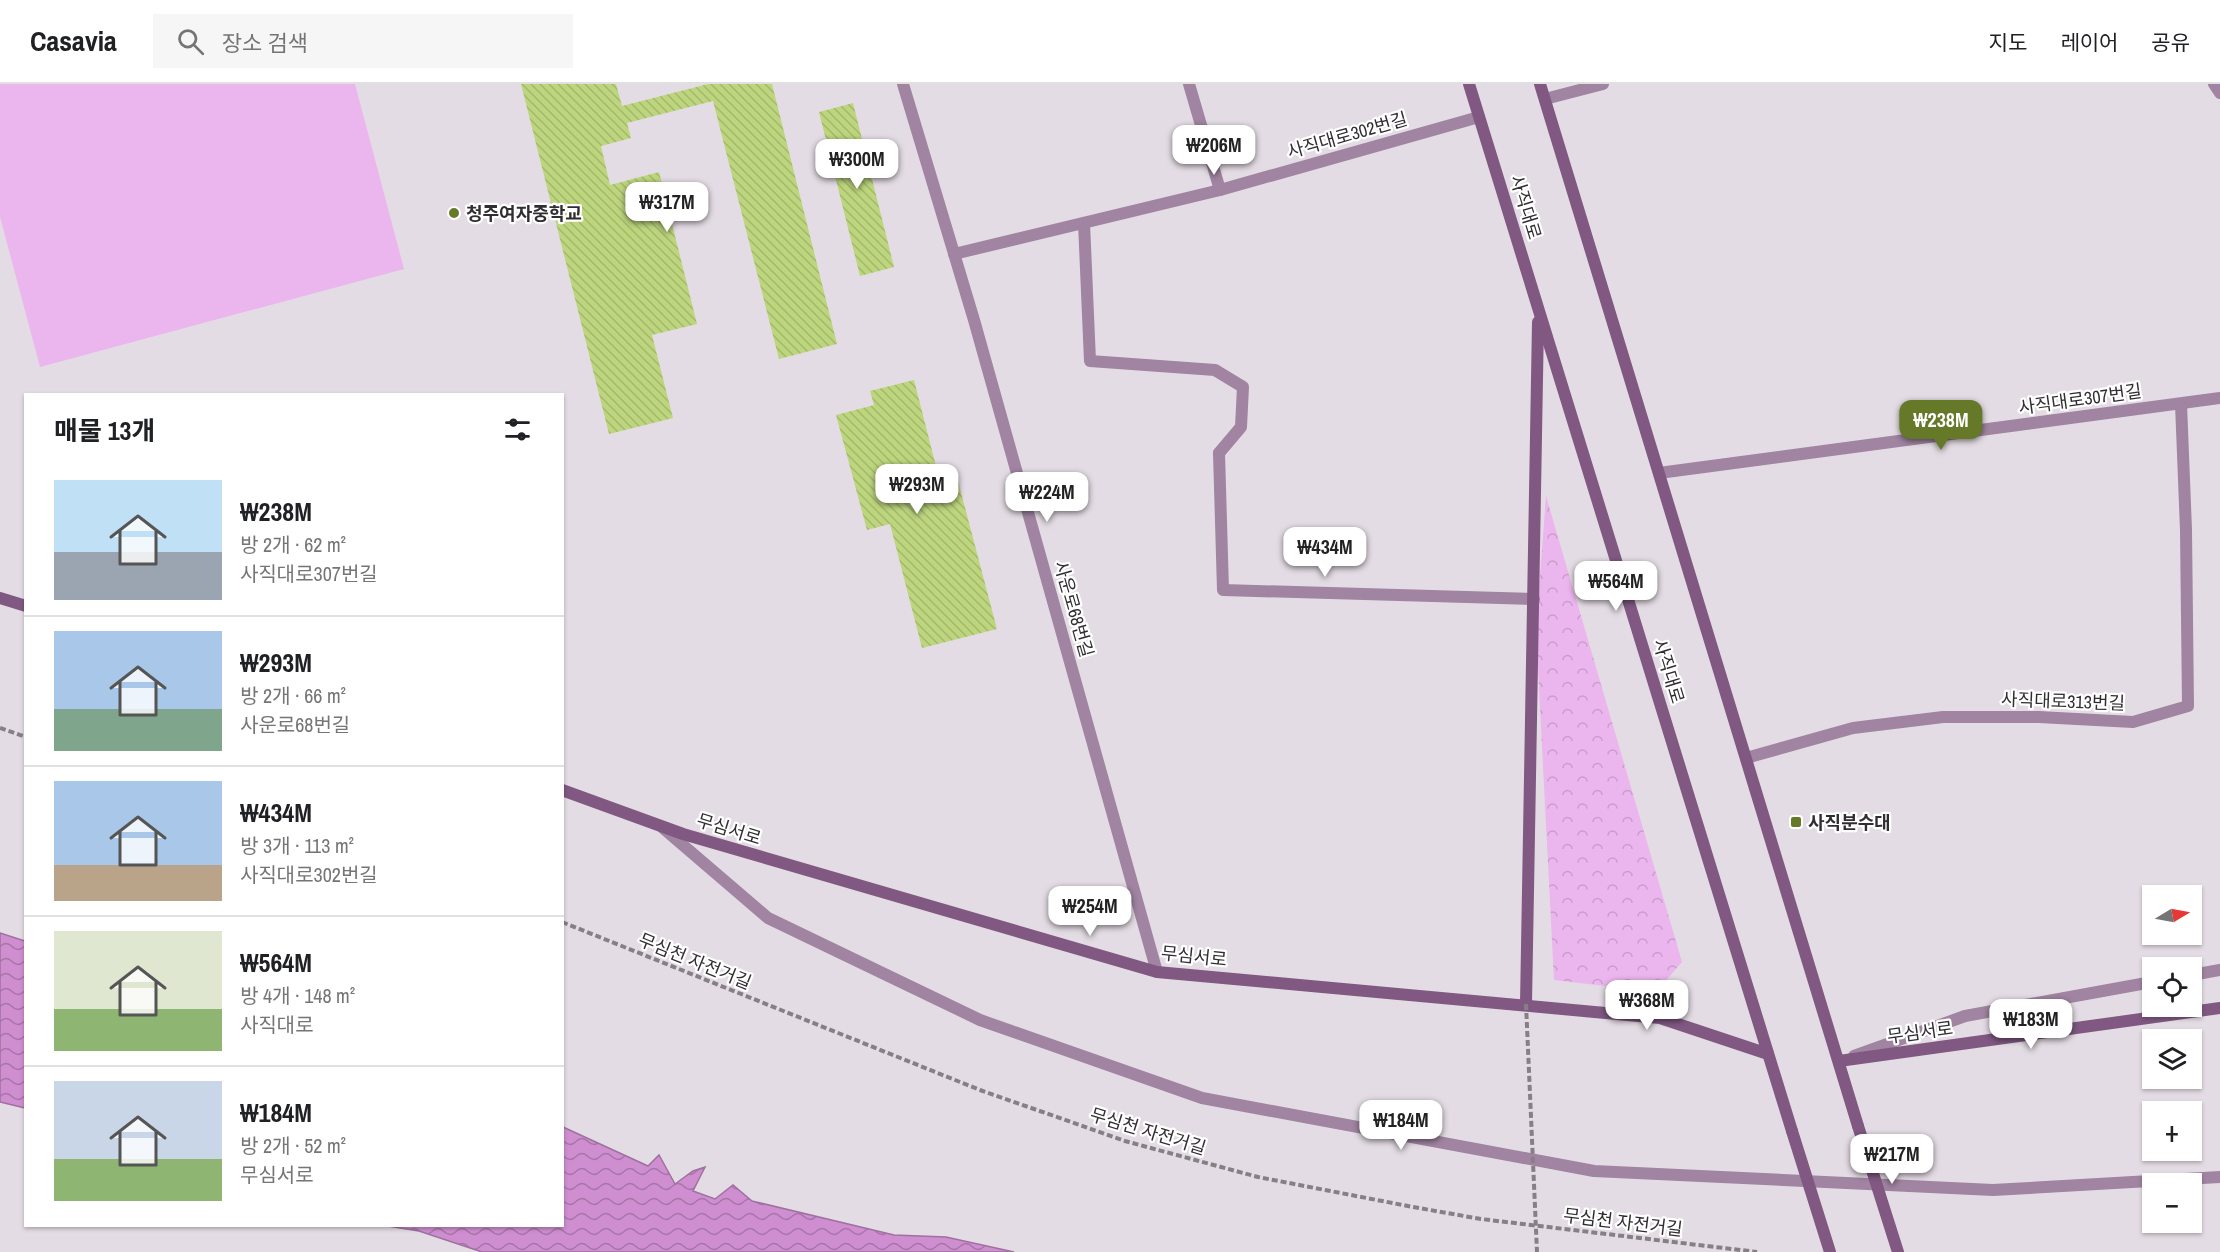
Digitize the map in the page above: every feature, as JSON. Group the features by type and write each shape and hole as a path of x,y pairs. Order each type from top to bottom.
{"main road":[{"name":"사직대로","path":"1469,84 1830,1252"},
{"path":"1540,84 1898,1252"},
{"path":"1526,1004 1539,309"},
{"path":"0,598 24,605"},
{"name":"무심서로","path":"564,791 662,827 1157,972 1660,1017 1768,1054"},
{"name":"무심서로","path":"1839,1061 2220,1008"}],"street":[{"name":"사운로68번길","path":"903,84 954,254 1157,972"},
{"path":"1189,84 1220,190"},
{"path":"1545,99 1603,84"},
{"path":"2214,84 2220,93"},
{"name":"사직대로302번길","path":"954,254 1220,190 1479,117"},
{"path":"1084,223 1090,361 1215,370 1243,387 1241,427 1219,453 1223,590 1534,599"},
{"name":"사직대로307번길","path":"1659,473 2220,398"},
{"name":"사직대로313번길","path":"1746,758 1853,728 1943,717 2039,717 2133,722 2188,706 2186,530 2181,404"},
{"path":"662,827 768,918 980,1020 1202,1098 1594,1172 1992,1191 2220,1176"},
{"path":"2202,973 2220,970"},
{"path":"1839,1061 1965,1016 2142,984"}],"path":[{"path":"0,728 24,736"},
{"name":"무심천 자전거길","path":"564,923 980,1090 1125,1141 1258,1177 1481,1219 1757,1252"},
{"path":"1526,1004 1536,1252"}],"green space":[{"path":"0,84 355,84 404,269 40,367 0,217"},
{"path":"1546,496 1682,962 1656,992 1554,980 1536,630"}],"water":[{"path":"0,933 24,941 24,1108 0,1102"},
{"path":"564,1127 648,1166 659,1155 675,1184 693,1171 705,1167 693,1191 715,1199 733,1185 752,1201 894,1235 946,1237 1014,1252 482,1252 419,1231 394,1227 564,1227"}],"building":[{"path":"521,84 616,84 622,106 708,84 772,84 837,344 779,359 713,101 627,123 631,138 601,146 610,185 659,172 697,324 652,335 673,418 609,434"},
{"path":"853,103 894,267 860,276 819,112"},
{"path":"914,380 941,486 958,481 997,629 922,648 890,524 867,530 836,415 874,405 870,391"}],"place":[{"name":"청주여자중학교","path":"454,213"},
{"name":"사직분수대","path":"1796,822"}]}
